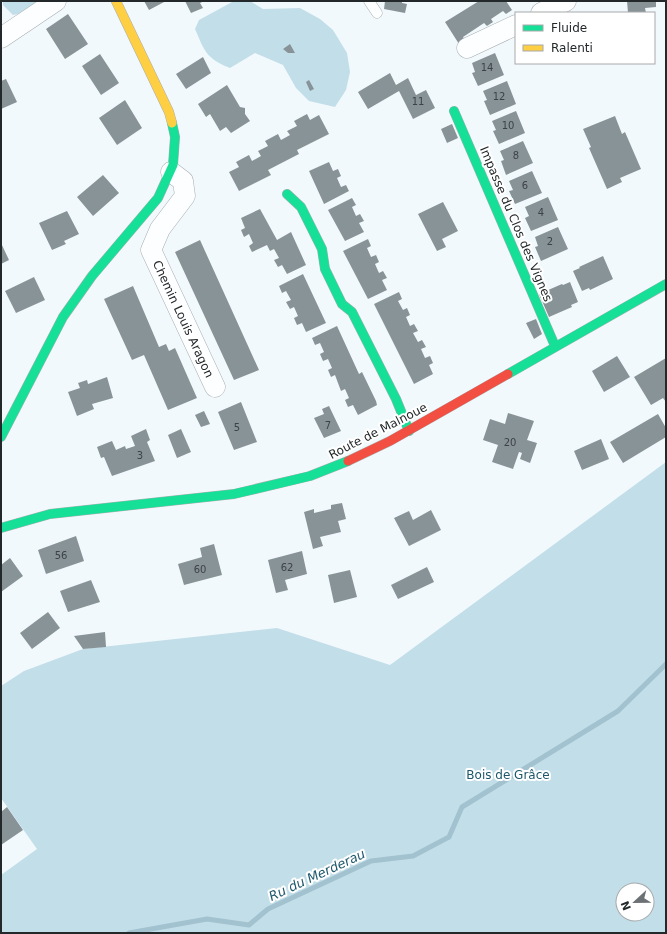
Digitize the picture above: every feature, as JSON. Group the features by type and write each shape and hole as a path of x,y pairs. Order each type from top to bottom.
{"street":[{"path":"1,38 56,1"},
{"path":"1,437 54,333 74,300 158,198 171,172 175,152 173,125 159,89 116,1"},
{"path":"543,12 566,1"},
{"path":"467,48 515,25"},
{"name":"Impasse du Clos des Vignes","path":"454,111 555,346"},
{"name":"Chemin Louis Aragon","path":"171,172 183,181 185,196 160,229 151,250 215,387"},
{"path":"287,194 301,207 322,249 325,269 331,283 342,304 352,312 396,399 409,431"},
{"name":"Route de Malnoue","path":"1,528 57,513 234,494 282,483 334,467 409,431 555,346 666,284"}],"lane":[{"path":"369,1 377,13"}],"green space":[{"path":"3,1 39,1 18,14 13,15 3,5"},
{"path":"234,1 250,1 263,9 300,8 320,19 333,30 347,53 350,72 346,90 335,107 309,101 296,88 283,65 255,53 230,68 216,61 207,53 195,29 199,20"},
{"name":"Bois de Grâce","path":"666,462 666,933 1,933 1,875 37,849 1,798 1,686 24,671 83,649 277,628 390,665"}],"building":[{"path":"144,1 166,1 149,10"},
{"path":"185,1 204,1 200,3 203,8 191,13"},
{"path":"385,1 402,1 402,3 407,4 405,13 384,9"},
{"path":"479,1 506,1 512,10 506,14 503,11 491,19 493,22 487,26 484,23 463,37 465,40 459,44 445,22"},
{"path":"627,1 656,1 656,7 645,8 646,12 628,12"},
{"path":"68,14 88,44 65,59 46,29"},
{"path":"290,44 295,53 288,53 283,49"},
{"path":"495,53 504,75 478,86 472,73 475,72 472,63"},
{"path":"100,54 119,83 101,95 82,66"},
{"path":"203,57 211,73 186,89 176,74"},
{"path":"390,73 396,85 408,78 416,95 426,90 435,108 413,119 399,91 368,109 358,92"},
{"path":"6,79 17,102 1,109 1,81"},
{"path":"309,80 314,89 310,91 306,82"},
{"path":"507,81 516,104 490,115 484,101 487,100 483,91"},
{"path":"227,85 240,107 245,108 245,114 250,121 231,133 226,127 220,131 210,114 206,117 198,104"},
{"path":"125,100 142,128 117,145 99,118"},
{"path":"516,111 525,133 499,144 493,131 496,130 492,121"},
{"path":"307,114 310,120 319,115 329,134 297,150 299,154 268,170 271,175 239,191 229,172 239,167 236,162 249,155 252,161 261,156 258,151 268,146 265,141 278,134 281,140 290,135 287,131 297,126 294,121"},
{"path":"615,116 622,134 625,132 641,169 620,178 622,182 607,189 589,148 591,147 583,129"},
{"path":"452,124 458,138 447,143 441,129"},
{"path":"523,141 533,163 506,175 501,161 504,160 500,151"},
{"path":"329,162 333,171 338,169 341,176 337,178 341,187 346,185 349,191 324,204 309,171"},
{"path":"532,171 542,193 515,204 509,191 513,190 509,181"},
{"path":"103,175 119,193 93,216 77,197"},
{"path":"548,197 558,220 531,231 525,218 529,216 525,207"},
{"path":"352,198 356,205 352,207 356,216 360,214 364,221 359,223 364,232 345,241 328,210"},
{"path":"443,202 458,231 442,239 446,247 437,251 418,214"},
{"path":"260,209 277,240 291,232 306,265 287,274 282,265 278,267 274,260 279,258 274,249 270,251 267,245 252,252 249,246 253,243 249,234 244,237 241,230 245,228 241,218"},
{"path":"67,211 79,234 64,241 66,244 52,250 39,223"},
{"path":"558,227 568,249 541,261 535,247 538,246 535,237"},
{"path":"368,239 371,246 367,248 371,257 376,255 379,262 375,264 379,273 383,271 387,278 382,280 387,290 368,299 343,251"},
{"path":"200,240 259,370 234,380 175,252"},
{"path":"1,243 9,260 1,264"},
{"path":"603,256 613,279 590,290 589,288 582,291 573,271"},
{"path":"303,274 326,323 306,332 302,323 297,325 294,318 298,316 294,307 290,309 286,302 291,300 286,291 282,293 279,286"},
{"path":"34,277 45,300 16,313 5,291"},
{"path":"570,282 578,302 571,305 572,307 549,317 539,294"},
{"path":"133,286 159,347 166,344 169,351 175,348 197,398 168,410 144,355 132,360 104,299"},
{"path":"399,292 402,299 398,301 403,310 407,308 410,315 406,317 410,326 414,324 418,331 413,333 418,342 422,340 426,347 421,349 425,358 430,356 433,363 429,365 433,374 414,384 374,304"},
{"path":"536,319 542,334 534,339 526,323"},
{"path":"337,326 359,374 362,372 377,405 358,415 353,405 348,407 345,400 349,398 345,389 341,391 335,375 331,377 328,370 332,368 328,359 323,361 320,354 324,352 320,343 315,345 312,338"},
{"path":"617,356 630,377 604,392 592,371"},
{"path":"666,358 666,402 663,398 651,405 634,377"},
{"path":"107,377 113,398 92,404 94,409 77,416 68,392 80,388 78,383 87,380 88,384"},
{"path":"241,402 257,442 234,450 218,412"},
{"path":"329,406 341,431 324,438 314,418 324,414 322,409"},
{"path":"204,411 210,424 201,427 195,415"},
{"path":"508,413 534,421 527,440 537,443 530,463 520,459 522,453 519,452 513,469 492,462 498,445 483,440 490,419 505,424"},
{"path":"658,414 666,428 666,437 623,463 610,442"},
{"path":"146,429 150,440 147,442 155,461 112,476 104,457 101,458 97,447 112,441 116,450 125,446 126,449 135,446 131,436"},
{"path":"181,429 191,452 177,458 168,435"},
{"path":"601,439 609,459 582,470 574,451"},
{"path":"342,503 346,519 338,521 341,532 320,537 323,546 313,549 304,512 314,509 314,513 331,509 331,505"},
{"path":"431,510 441,530 409,546 394,518 409,511 413,520"},
{"path":"76,536 84,561 46,574 38,550"},
{"path":"214,544 222,575 184,585 178,564 202,557 200,548"},
{"path":"302,551 307,574 285,580 288,590 276,593 268,560"},
{"path":"10,558 23,576 1,592 1,565"},
{"path":"427,567 434,582 398,599 391,585"},
{"path":"350,570 357,597 334,603 328,575"},
{"path":"91,580 100,602 68,612 60,591"},
{"path":"48,612 60,628 32,649 20,633"},
{"path":"105,632 106,647 83,649 74,636"},
{"path":"7,807 23,830 1,845 1,812"}],"waterway":[{"name":"Ru du Merderau","path":"129,933 207,919 249,925 268,909 371,861 413,856 449,837 462,807 618,711 666,664"}],"traffic: fast":[{"path":"454,111 555,346"},
{"path":"1,437 63,317 92,276 158,198 173,165 175,137 172,123"},
{"path":"287,194 301,207 322,249 325,269 342,304 352,312 396,399 409,431"},
{"path":"508,374 666,284"},
{"path":"1,528 50,514 234,494 310,476 348,461"}],"traffic: slow":[{"path":"116,1 169,112 172,123"}],"traffic: jam":[{"path":"348,461 390,441 508,374"}]}
